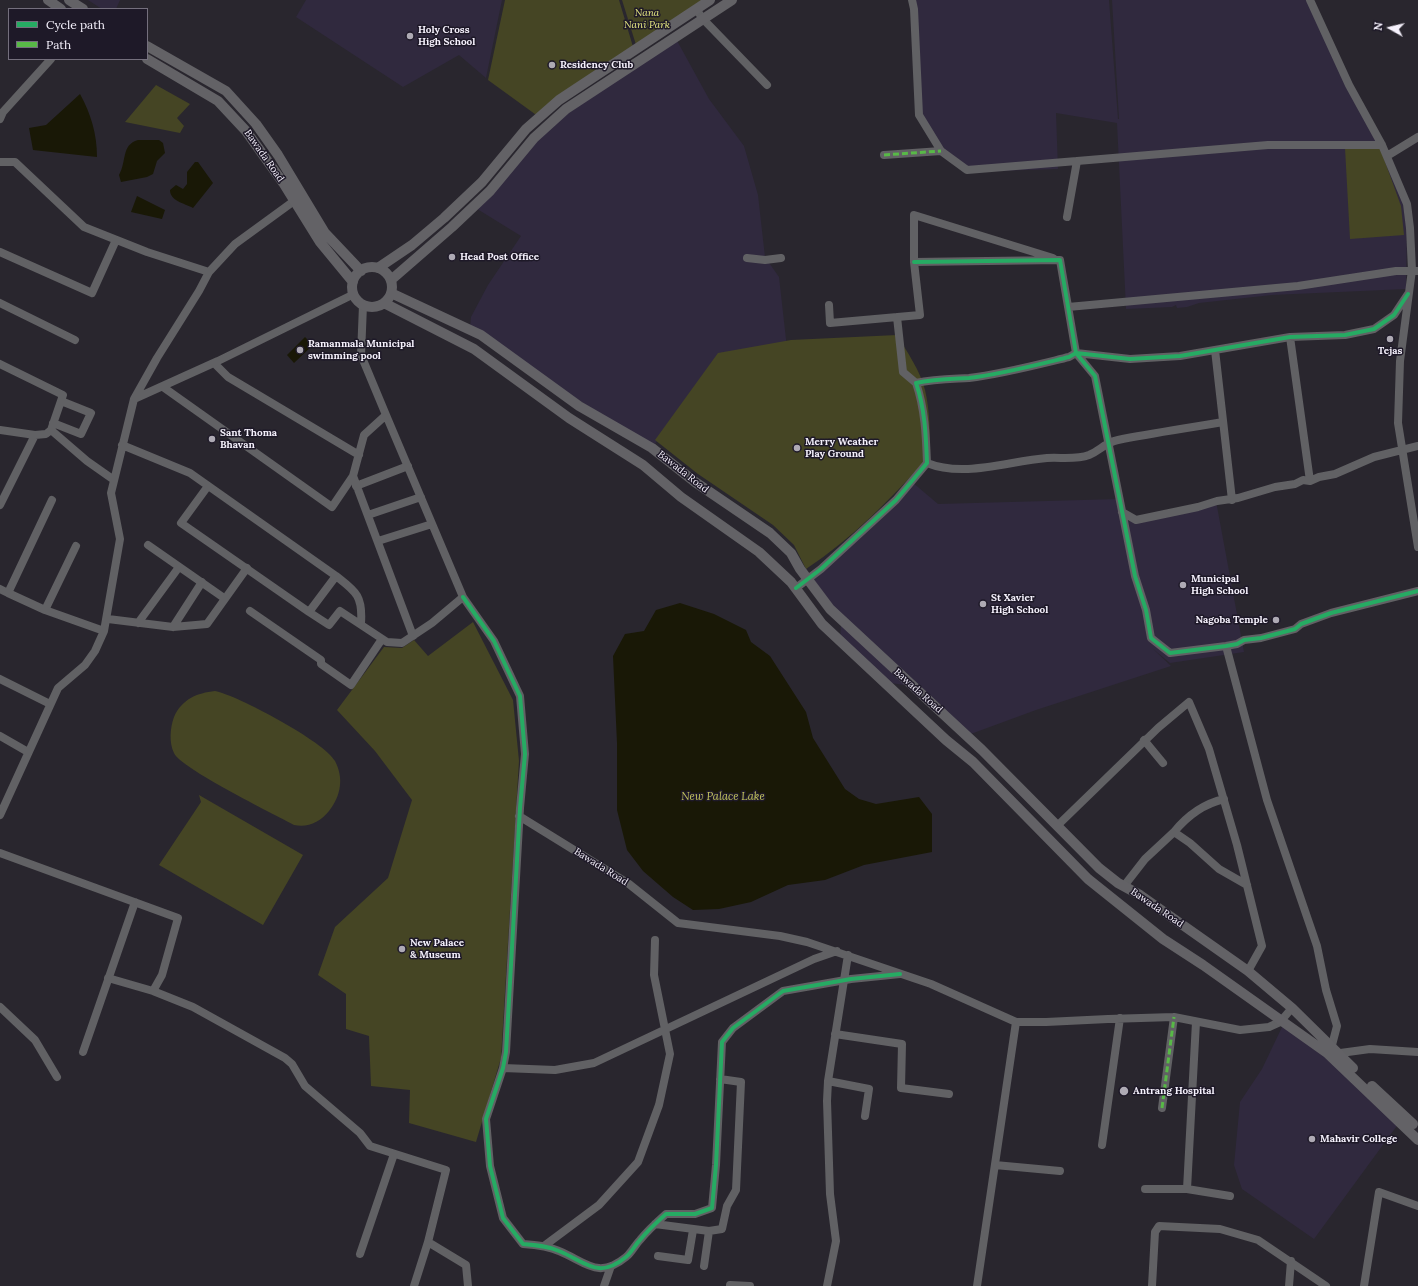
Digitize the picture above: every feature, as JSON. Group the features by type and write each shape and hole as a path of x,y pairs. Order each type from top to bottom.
{"main road":[{"path":"48,0 60,8"},
{"path":"69,0 81,8"},
{"path":"378,268 412,245 450,213 482,182 526,129 559,100 710,0"},
{"path":"391,280 490,191 534,138 566,109 732,0"},
{"path":"148,47 229,94 255,122 278,155 326,233 361,271"},
{"name":"Bawada Road","path":"148,60 218,101 246,131 320,242 353,282"},
{"path":"368,268 378,268 386,273 391,280 391,293 384,304 374,307 363,305 354,294 353,282 361,271 368,268"},
{"name":"Bawada Road","path":"391,293 481,335 579,406 652,448 695,482 770,534 791,553 807,579 830,609 972,739 1099,868 1248,971 1292,1008 1332,1052 1418,1130"},
{"path":"384,304 474,349 568,418 643,466 681,497 759,552 796,588 822,624 973,762 1088,879 1163,940 1203,964 1280,1019 1332,1052 1418,1140"}],"street":[{"path":"912,0 914,9 919,115 941,151 967,170 1268,145 1382,145"},
{"path":"1310,0 1349,85 1382,145 1407,204 1410,228 1414,240 1415,270 1408,294 1400,361 1398,422 1418,547"},
{"path":"696,9 703,19 767,85"},
{"path":"0,119 2,112 50,60"},
{"path":"1387,156 1418,137"},
{"path":"884,155 941,151"},
{"path":"1067,217 1077,161"},
{"path":"0,162 15,162 84,227 146,252 209,272"},
{"path":"0,815 58,688 85,665 95,651 104,632 108,619 120,539 111,493 134,399 157,358 199,292 209,272 235,244 294,201"},
{"path":"829,305 830,324 920,315 914,262 914,215 1060,260"},
{"path":"0,252 92,293 116,240"},
{"path":"747,258 765,260 781,258"},
{"path":"914,262 1060,260"},
{"path":"1060,260 1076,354 1095,376 1135,576 1146,610 1151,638 1170,653 1226,646 1295,629 1309,621 1358,605 1418,591"},
{"path":"1068,306 1298,286 1396,271 1415,270"},
{"path":"134,399 214,363 354,294"},
{"path":"916,383 929,380 969,378 1013,370 1076,354 1130,359 1180,356 1290,337 1345,335 1374,329 1394,315 1408,294"},
{"path":"0,303 75,340"},
{"path":"363,305 360,355 462,597 494,641 520,696 525,754 506,1052 503,1068 486,1119 492,1178 503,1218 523,1244 544,1246 560,1251 589,1267 599,1268 611,1266 627,1256 640,1240 666,1214 695,1214 712,1208 716,1165 722,1042 733,1028 783,991 844,980 900,974"},
{"path":"796,588 896,500 927,463 922,398 916,383 904,372 897,317"},
{"path":"1290,337 1310,481"},
{"path":"1216,350 1232,500"},
{"path":"214,363 228,376 359,455"},
{"path":"0,364 63,395 52,427 46,434 35,435 0,430"},
{"path":"163,387 332,507 353,476 364,435 386,415"},
{"path":"52,427 81,434 91,413 61,402"},
{"path":"927,463 939,468 951,469 985,467 1048,458 1075,457 1089,455 1107,442 1223,422"},
{"path":"52,427 87,461 114,480"},
{"path":"0,505 35,435"},
{"path":"122,445 190,473 336,576 356,592 362,612 361,623"},
{"path":"1122,512 1136,520 1198,507 1217,500 1232,500 1275,487 1295,484 1303,480 1310,481 1403,449 1418,446"},
{"path":"356,486 408,466"},
{"path":"353,476 413,636"},
{"path":"208,486 181,523 329,625 340,611 361,623 387,642 402,643 432,623 462,597"},
{"path":"368,515 421,497"},
{"path":"52,500 4,591 45,610 104,632"},
{"path":"378,541 432,524"},
{"path":"148,545 224,598"},
{"path":"45,610 76,546"},
{"path":"138,623 179,567"},
{"path":"108,619 173,627 207,624 224,598 247,568"},
{"path":"309,612 336,576"},
{"path":"173,627 202,582"},
{"path":"250,610 321,660 322,664 351,685 382,639"},
{"path":"1226,646 1267,800 1317,946 1326,990 1337,1026 1332,1052 1370,1049 1418,1052"},
{"path":"0,679 50,704"},
{"path":"1058,826 1144,740 1189,702 1210,749 1262,946 1248,971"},
{"path":"0,736 28,752"},
{"path":"1144,740 1163,763"},
{"path":"1124,886 1145,859 1192,814 1210,802 1224,799"},
{"name":"Bawada Road","path":"520,816 629,884 678,923 780,936 837,951"},
{"path":"1174,832 1190,843 1219,869 1247,885"},
{"path":"0,853 178,918 162,975 153,991"},
{"path":"83,1052 135,902"},
{"path":"544,1246 599,1205 638,1162 659,1105 670,1054 654,974 655,940"},
{"path":"503,1068 555,1070 594,1063 665,1028 814,959 837,951 931,984 1016,1022 1174,1017 1240,1030 1265,1028 1280,1022 1280,1019 1292,1008"},
{"path":"827,1286 836,1241 830,1194 827,1101 828,1082 848,955"},
{"path":"108,978 153,991 193,1007 285,1058 292,1064 305,1086 360,1133 370,1146 446,1170 428,1242 414,1286"},
{"path":"0,1007 35,1040 57,1076"},
{"path":"1162,1108 1174,1017"},
{"path":"1102,1145 1120,1018"},
{"path":"977,1286 1016,1022"},
{"path":"1188,1189 1196,1022"},
{"path":"835,1034 902,1044 901,1088 949,1094"},
{"path":"655,1224 693,1230 709,1231 722,1229 727,1206 736,1190 741,1082 720,1079"},
{"path":"828,1082 869,1090 865,1116"},
{"path":"360,1254 394,1154"},
{"path":"995,1164 1060,1171"},
{"path":"1145,1189 1188,1189 1230,1196"},
{"path":"1364,1286 1378,1192 1418,1206"},
{"path":"1152,1286 1155,1232 1159,1226 1220,1229 1258,1240 1326,1286"},
{"path":"658,1256 688,1260 693,1230"},
{"path":"704,1266 709,1231"},
{"path":"428,1242 466,1265 468,1286"},
{"path":"1289,1286 1291,1261"},
{"path":"604,1286 611,1266"},
{"path":"730,1285 750,1286"}],"shaded area":[{"path":"88,0 120,0 116,8 100,8"},
{"name":"Holy Cross High School","path":"306,0 502,0 486,78 459,55 403,87 296,17"},
{"path":"910,0 1109,0 1119,119 1112,0 1307,0 1379,144 1402,199 1407,228 1406,289 1272,295 1199,303 1187,307 1177,308 1176,305 1172,307 1126,309 1117,123 1056,113 1058,169 963,172 918,118"},
{"path":"675,37 709,99 744,146 758,195 765,257 779,277 787,348 714,361 652,448 470,329 471,317 488,285 521,236 474,207 534,138"},
{"name":"St Xavier High School","path":"912,482 938,504 1119,499 1123,522 1216,501 1244,652 1170,663 1152,648 1171,666 1036,710 968,735 911,686 891,683 840,641 841,622 811,575"},
{"name":"Mahavir College","path":"1283,1025 1327,1054 1399,1123 1314,1239 1242,1189 1234,1165 1240,1102 1262,1069"}],"green space":[{"name":"Residency Club","path":"505,0 619,0 634,50 539,117 488,80"},
{"name":"Nana Nani Park","path":"622,0 710,0 637,48"},
{"path":"156,85 190,104 177,118 184,126 180,133 125,122"},
{"path":"1379,145 1401,206 1404,235 1350,239 1345,148"},
{"name":"Merry Weather Play Ground","path":"897,335 917,368 925,390 929,414 930,455 872,516 840,544 806,569 794,545 773,525 698,474 655,440 718,353 791,340"},
{"path":"473,622 513,700 519,761 501,1058 476,1142 409,1123 410,1090 371,1086 369,1036 346,1029 346,994 318,975 335,927 388,878 412,800 375,751 337,710 384,647 402,648 414,640 428,656"},
{"path":"215,691 242,701 280,720 315,743 328,753 335,761 340,774 339,793 329,811 322,818 309,825 294,825 192,769 180,760 174,753 171,745 171,731 177,711 186,701 196,695"},
{"path":"199,795 303,855 263,925 159,865 201,802"}],"water":[{"path":"80,94 93,124 97,157 33,150 29,128 46,125"},
{"path":"138,140 159,140 163,143 165,153 157,161 153,174 147,177 121,182 119,175 125,154 129,146"},
{"path":"195,162 198,162 213,183 193,208 172,197 170,190 176,185 183,189 187,184 187,172"},
{"path":"137,196 165,210 162,219 131,212"},
{"name":"Ramanmala Municipal swimming pool","path":"305,337 313,345 294,363 287,355"},
{"name":"New Palace Lake","path":"680,603 714,614 746,630 751,642 770,656 806,712 813,738 845,789 859,799 876,804 919,797 932,814 932,852 864,865 825,880 788,885 751,902 719,909 693,910 673,897 643,871 627,850 617,810 617,743 613,656 625,634 644,631 656,610"}],"marked path":[{"path":"884,155 941,151"},
{"path":"1162,1108 1174,1017"}],"cycle path":[{"path":"914,262 1060,260 1076,353 1095,376 1135,576 1146,610 1151,638 1170,653 1237,644 1244,640 1261,638 1295,629 1301,624 1331,613 1418,591"},
{"path":"796,588 821,569 896,500 927,463 923,413 916,383 994,374 1069,357 1076,353 1130,359 1180,356 1290,337 1345,335 1374,329 1394,315 1408,294"},
{"path":"463,597 494,641 520,696 525,754 520,808 506,1052 503,1068 486,1119 490,1166 503,1218 523,1244 555,1249 592,1267 608,1267 616,1264 626,1257 646,1233 666,1214 695,1214 712,1208 716,1165 722,1042 733,1028 783,991 851,979 900,974"}],"place":[{"name":"Holy Cross High School","path":"410,36"},
{"name":"Residency Club","path":"552,65"},
{"name":"Head Post Office","path":"452,257"},
{"name":"Tejas","path":"1390,339"},
{"name":"Ramanmala Municipal swimming pool","path":"300,350"},
{"name":"Sant Thoma Bhavan","path":"212,439"},
{"name":"Merry Weather Play Ground","path":"797,448"},
{"name":"Municipal High School","path":"1183,585"},
{"name":"St Xavier High School","path":"983,604"},
{"name":"Nagoba Temple","path":"1276,620"},
{"name":"New Palace & Museum","path":"402,949"},
{"name":"Antrang Hospital","path":"1124,1091"},
{"name":"Mahavir College","path":"1312,1139"}]}
